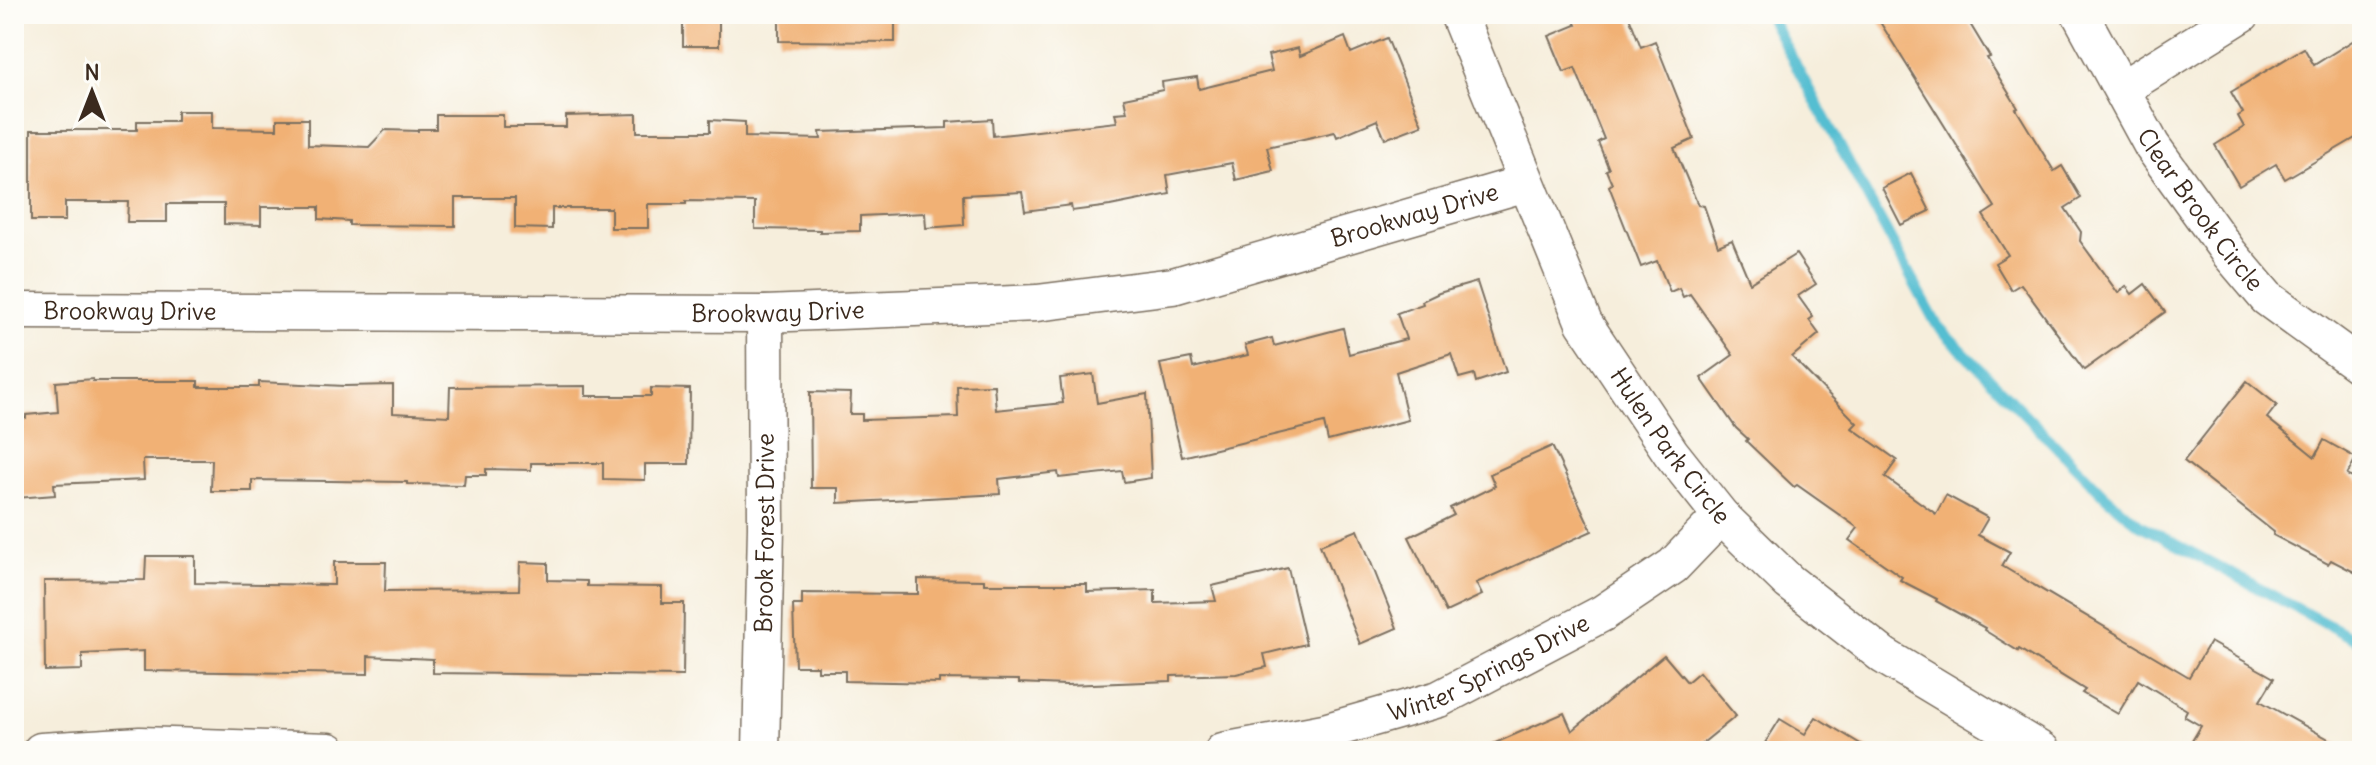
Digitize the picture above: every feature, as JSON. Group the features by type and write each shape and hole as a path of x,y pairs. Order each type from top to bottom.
{"street":[{"name":"Hulen Park Circle","path":"1458,14 1584,323 1671,453 1721,516 1789,582 1884,656 2042,751"},
{"name":"Clear Brook Circle","path":"2080,14 2152,146 2229,253 2267,298 2362,367"},
{"path":"2123,88 2242,14"},
{"name":"Brookway Drive","path":"14,311 765,314 1037,303 1173,286 1526,183"},
{"name":"Brook Forest Drive","path":"761,751 766,527 765,314"},
{"name":"Winter Springs Drive","path":"1223,751 1324,732 1439,699 1603,613 1673,566 1721,516"},
{"path":"41,751 140,745 329,751"}],"building":[{"path":"683,14 719,14 719,46 683,46"},
{"path":"779,14 895,14 895,42 779,41"},
{"path":"1571,14 1628,14 1641,47 1655,41 1694,139 1674,148 1698,205 1704,206 1718,246 1732,240 1750,283 1796,254 1816,284 1798,296 1813,317 1809,320 1819,334 1792,357 1857,423 1852,428 1897,460 1885,477 1936,514 1946,495 1988,518 1978,535 2010,552 2002,566 2189,677 2210,642 2274,678 2260,701 2350,751 2186,751 2201,726 2184,716 2187,710 2138,680 2118,714 1985,628 1900,580 1902,577 1849,540 1858,528 1797,485 1794,487 1746,441 1748,439 1736,428 1701,378 1733,355 1690,294 1683,297 1679,288 1670,292 1657,261 1641,267 1609,186 1612,184 1606,170 1609,169 1598,142 1604,139 1575,68 1564,72 1549,36 1576,25"},
{"path":"1875,14 1964,14 2054,171 2062,166 2081,198 2065,208 2081,232 2080,241 2118,293 2126,286 2132,294 2145,284 2165,312 2084,370 2021,284 2011,290 1995,263 2008,255 1983,215 1995,207"},
{"path":"2362,35 2362,134 2285,179 2276,164 2239,186 2215,145 2244,127 2238,116 2243,113 2231,92 2304,48 2314,65"},
{"path":"1345,37 1351,53 1387,38 1422,125 1385,139 1377,120 1337,137 1335,132 1267,147 1273,171 1236,180 1232,163 1167,175 1170,194 1110,206 1072,211 1071,205 1025,211 1022,192 963,195 964,225 926,228 925,213 860,216 860,231 820,232 755,229 755,202 686,201 686,204 648,204 648,228 611,228 611,208 552,208 552,229 515,228 515,198 455,198 455,226 349,225 349,221 319,219 319,207 261,207 261,225 224,224 224,204 167,204 167,222 127,222 128,202 65,202 65,221 31,221 31,130 137,130 137,121 177,121 177,111 212,111 212,128 277,129 277,119 308,119 308,145 369,147 385,130 436,129 436,115 503,115 503,127 566,127 566,116 637,114 637,132 710,132 710,120 745,122 745,137 821,139 820,132 947,128 947,122 992,119 993,136 1117,122 1115,113 1127,112 1124,98 1163,90 1162,82 1197,77 1199,89 1272,71 1268,55 1298,48 1300,56"},
{"path":"1911,173 1930,211 1901,225 1882,188"},
{"path":"1477,282 1506,372 1476,382 1474,374 1459,378 1451,354 1396,372 1408,420 1328,441 1324,423 1182,457 1160,364 1191,358 1193,368 1248,355 1245,345 1272,338 1274,346 1343,328 1349,354 1406,339 1397,313 1423,304 1422,301 1439,293"},
{"path":"1093,374 1097,403 1147,394 1151,478 1124,482 1122,471 1059,478 1058,472 999,479 1000,494 838,503 838,488 811,488 810,392 851,393 850,414 862,414 862,420 958,417 957,386 994,385 996,410 1063,403 1060,378"},
{"path":"93,379 198,381 198,387 259,387 259,382 393,385 393,413 449,416 450,387 586,386 586,396 651,396 651,388 690,389 689,464 645,464 645,480 603,479 603,463 531,463 531,470 486,469 486,475 465,475 464,485 252,480 252,491 211,491 212,460 143,460 144,480 54,484 55,495 16,498 14,419 58,412 56,382"},
{"path":"2247,381 2277,405 2267,418 2315,457 2324,440 2356,458 2347,475 2362,483 2362,576 2331,560 2328,564 2273,535 2274,532 2184,461"},
{"path":"1552,446 1592,531 1476,583 1482,595 1446,612 1409,537 1454,515 1450,508 1495,486 1490,474"},
{"path":"1358,530 1397,628 1360,644 1320,545"},
{"path":"146,556 195,556 195,583 334,585 334,562 386,562 385,591 519,590 520,562 548,563 548,580 587,581 587,586 662,587 662,603 684,603 683,676 433,673 433,659 368,656 368,674 144,671 144,651 82,654 82,670 45,671 44,581 145,580"},
{"path":"1288,568 1306,644 1264,654 1267,667 1236,674 1171,676 1171,681 1066,685 1019,683 1019,680 939,679 939,683 845,681 845,671 818,671 818,666 795,666 793,605 802,605 802,593 918,594 918,579 984,580 984,584 1087,584 1087,592 1155,590 1155,603 1216,601 1212,586"},
{"path":"1664,655 1687,682 1699,672 1736,716 1693,751 1477,751 1564,713 1572,731"},
{"path":"1816,717 1872,751 1760,751 1780,719 1805,734"}],"waterway":[{"path":"1768,14 1937,325 2106,497 2140,525 2362,643"}]}
